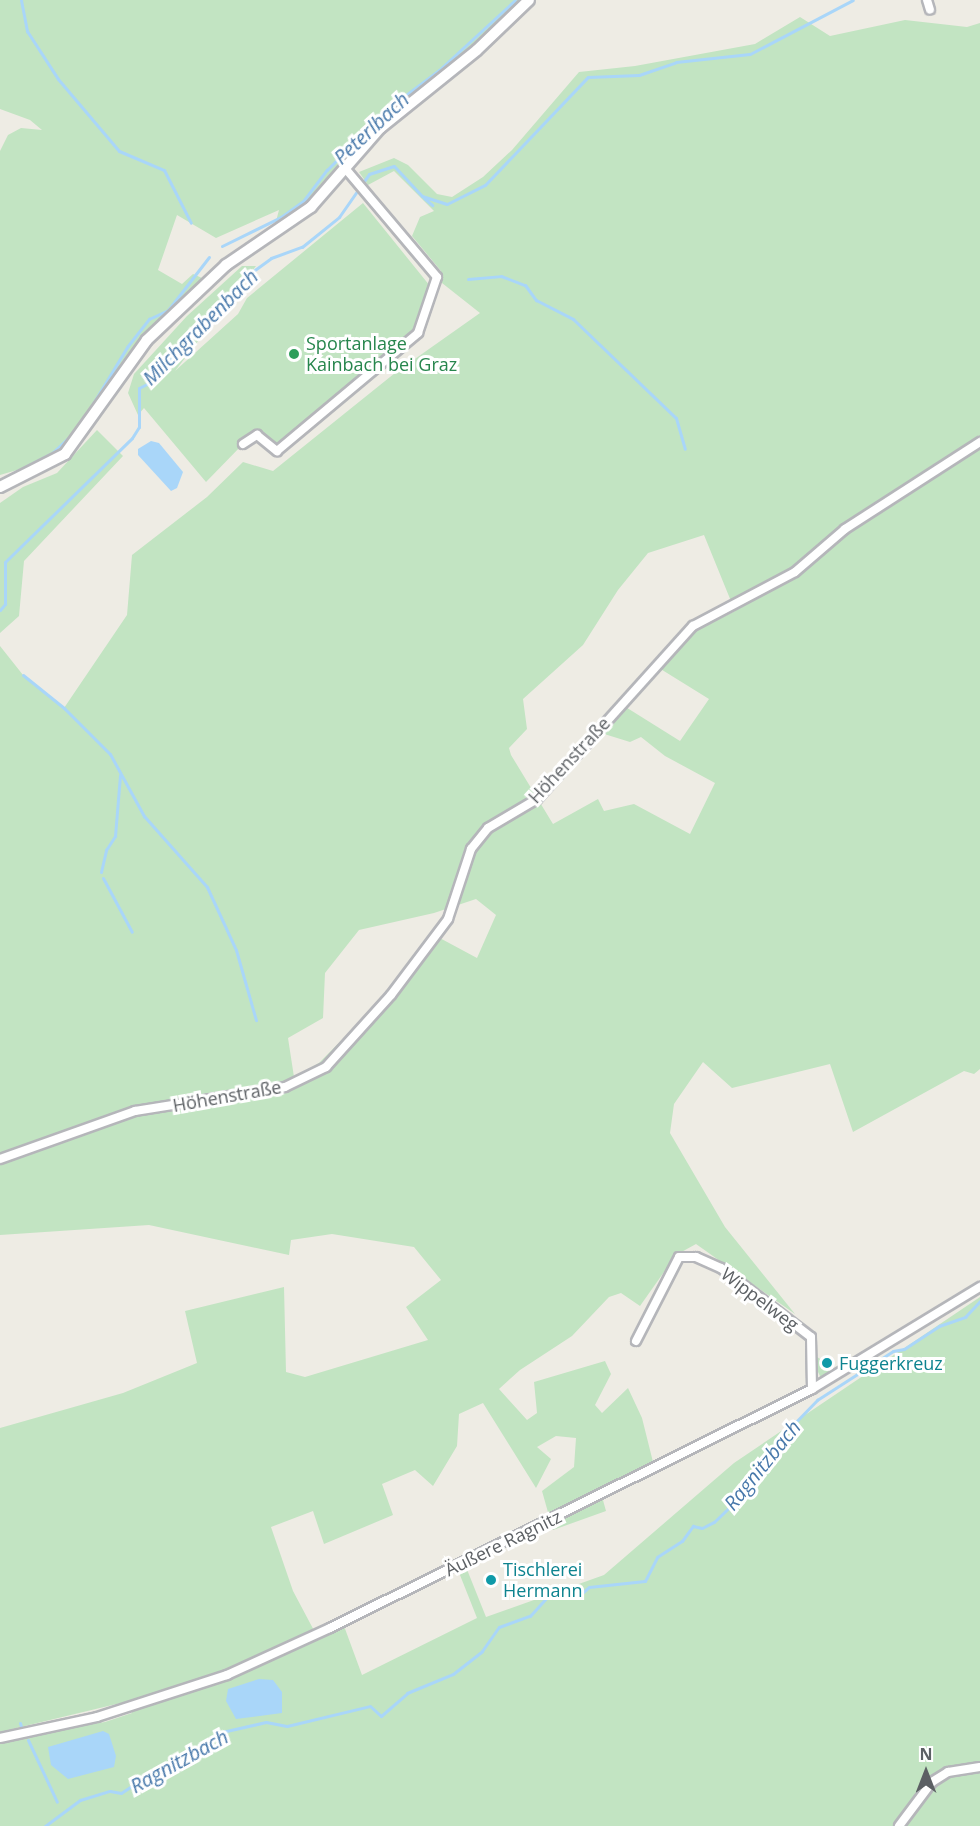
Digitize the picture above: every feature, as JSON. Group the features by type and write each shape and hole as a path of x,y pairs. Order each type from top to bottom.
{"main road":[{"path":"0,487 65,454 147,340 241,254 311,207 380,128 477,50 529,0"}],"street":[{"path":"927,0 930,10"},
{"path":"243,444 257,435 277,451 418,333 437,277 345,168"},
{"name":"Höhenstraße","path":"0,1159 135,1111 285,1087 326,1067 392,995 448,919 471,849 488,828 537,799 693,626 795,572 845,529 980,442"},
{"name":"Wippelweg","path":"636,1341 679,1257 696,1257 722,1268 811,1337 812,1389"},
{"name":"Äußere Ragnitz","path":"0,1738 97,1717 227,1675 812,1389 980,1287"},
{"path":"899,1826 919,1795 940,1776 980,1767"}],"green space":[{"path":"0,0 520,0 458,59 381,119 309,200 275,225 279,210 216,238 177,215 158,270 182,284 193,274 202,278 122,365 62,451 41,463 0,475 0,151 8,135 21,128 42,130 30,120 0,109"},
{"path":"800,17 830,36 905,20 967,27 980,23 980,1069 974,1074 964,1071 853,1132 830,1064 732,1088 703,1062 674,1104 670,1133 725,1227 795,1314 696,1244 676,1255 640,1306 621,1293 609,1297 572,1336 520,1370 499,1389 527,1420 537,1413 534,1382 605,1361 611,1374 595,1405 602,1413 628,1388 642,1418 654,1466 601,1493 606,1511 553,1530 542,1491 574,1467 576,1438 556,1436 537,1447 551,1459 536,1488 483,1403 459,1414 457,1446 433,1486 415,1470 382,1484 393,1515 324,1544 313,1511 271,1527 293,1591 318,1638 344,1626 362,1675 477,1618 458,1570 466,1567 486,1617 604,1575 734,1463 980,1297 980,1826 0,1826 0,1738 105,1722 132,1713 129,1701 0,1732 0,1428 123,1393 197,1363 185,1311 284,1287 286,1372 305,1377 428,1340 406,1307 441,1280 414,1247 332,1234 291,1240 289,1255 149,1225 0,1235 0,646 23,675 64,708 127,615 132,555 207,497 243,462 273,471 395,373 480,313 442,283 436,276 441,271 412,236 420,217 434,211 394,171 368,185 359,172 394,158 408,165 437,194 452,197 483,177 512,150 579,72 635,66 755,44","holes":["704,535 735,611 696,631 659,668 709,699 680,741 624,706 601,733 630,742 641,737 665,756 715,783 690,834 634,804 604,811 598,799 553,824 509,748 527,729 523,699 583,645 618,590 648,553","476,899 496,915 477,958 436,936 399,982 319,1063 294,1077 288,1038 323,1018 325,973 359,930 434,913"]},
{"name":"Sportanlage Kainbach bei Graz","path":"363,203 430,286 418,333 277,451 257,436 243,444 206,482 144,408 138,415 128,393 134,374 187,316 242,266 256,266 175,371 238,314 247,298"},
{"path":"97,430 123,456 24,561 19,616 0,633 0,503 23,487 57,473"},
{"path":"817,1357 833,1367 821,1378 818,1372"}],"water":[{"path":"151,441 159,443 183,472 177,488 171,491 138,455 138,449"},
{"path":"259,1679 273,1680 282,1692 282,1713 236,1719 226,1701 228,1689"},
{"path":"103,1731 109,1734 116,1756 114,1767 68,1779 51,1765 48,1747"}],"waterway":[{"path":"21,0 27,31 58,79 119,151 164,170 191,223"},
{"name":"Peterlbach","path":"222,246 281,217 304,200 327,170 386,110 439,70 515,0"},
{"name":"Milchgrabenbach","path":"0,610 5,604 5,562 132,438 139,427 139,388 149,383 245,277 271,258 302,247 339,217 369,174 394,166 422,196 447,204 485,185 588,77 639,75 676,62 750,54 853,0"},
{"name":"Milchgrabenbach","path":"424,198 432,205"},
{"name":"Peterlbach","path":"0,480 52,453 77,430 127,347 149,319 168,310 209,257"},
{"path":"468,279 501,276 525,285 536,300 573,319 676,418 685,449"},
{"path":"23,675 64,708 110,754 144,816 207,887 236,950 256,1020"},
{"path":"101,872 106,850 115,836 120,775"},
{"path":"103,878 132,932"},
{"name":"Ragnitzbach","path":"45,1826 80,1800 110,1791 121,1793 159,1768 195,1753 222,1732 266,1722 287,1726 370,1706 381,1716 407,1693 453,1674 482,1651 499,1627 530,1616 546,1598 573,1588 582,1593 589,1587 645,1581 657,1557 682,1541 693,1526 702,1528 714,1522 741,1496 781,1445 786,1432 817,1400 893,1351 904,1349 939,1326 965,1317 980,1301"},
{"path":"28,1740 57,1802"}],"place":[{"name":"Sportanlage Kainbach bei Graz","path":"294,354"},
{"name":"Fuggerkreuz","path":"827,1363"},
{"name":"Tischlerei Hermann","path":"491,1580"}]}
